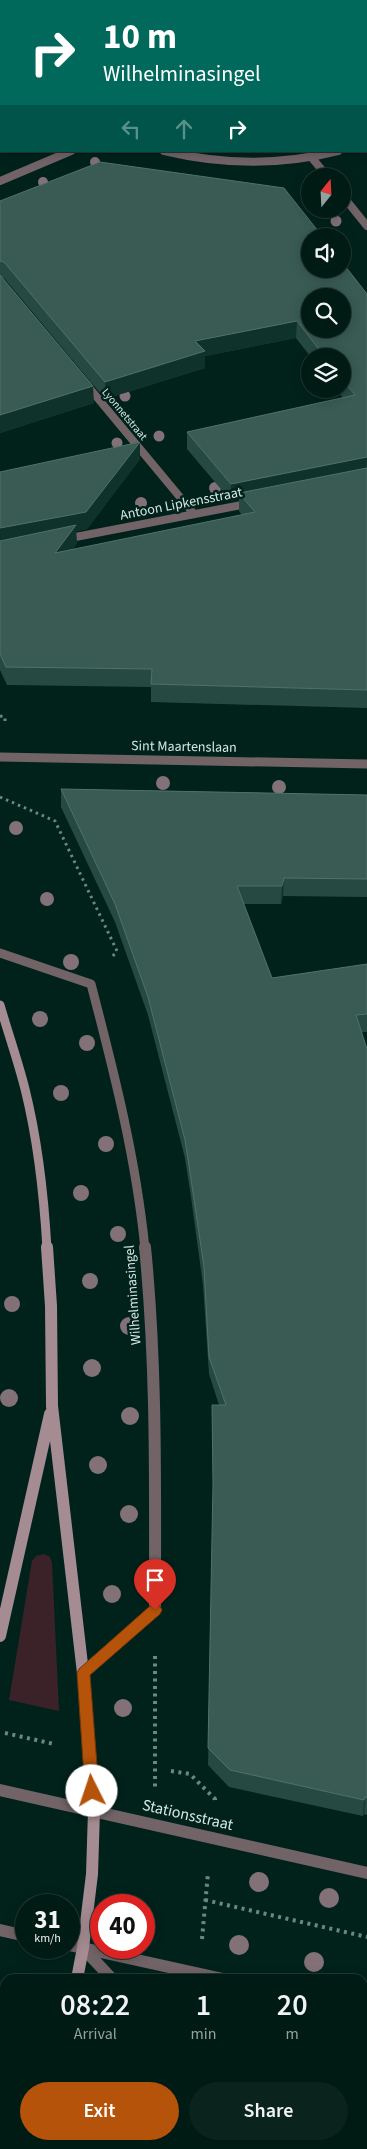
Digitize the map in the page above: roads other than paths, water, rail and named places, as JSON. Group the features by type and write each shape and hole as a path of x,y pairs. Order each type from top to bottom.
{"street":[{"path":"0,181 69,152"},
{"path":"169,152 206,160 233,163 286,162 334,152"},
{"path":"312,158 320,168"},
{"path":"351,206 367,226"},
{"name":"Lyonnetstraat","path":"81,379 194,514"},
{"name":"Antoon Lipkensstraat","path":"58,541 261,501"},
{"name":"Sint Maartenslaan","path":"0,757 367,764"},
{"name":"Wilhelminasingel","path":"0,953 91,984 114,1071 142,1214 152,1312 155,1408 155,1610 83,1673"},
{"path":"0,1005 25,1090 34,1134 43,1205 51,1306 52,1406 83,1673 94,1810 92,1874 78,1974"},
{"path":"0,1632 52,1406"},
{"name":"Stationsstraat","path":"0,1790 367,1873"},
{"path":"0,1930 15,1933"},
{"path":"80,1947 200,1974"},
{"path":"83,1948 107,1974"}]}
